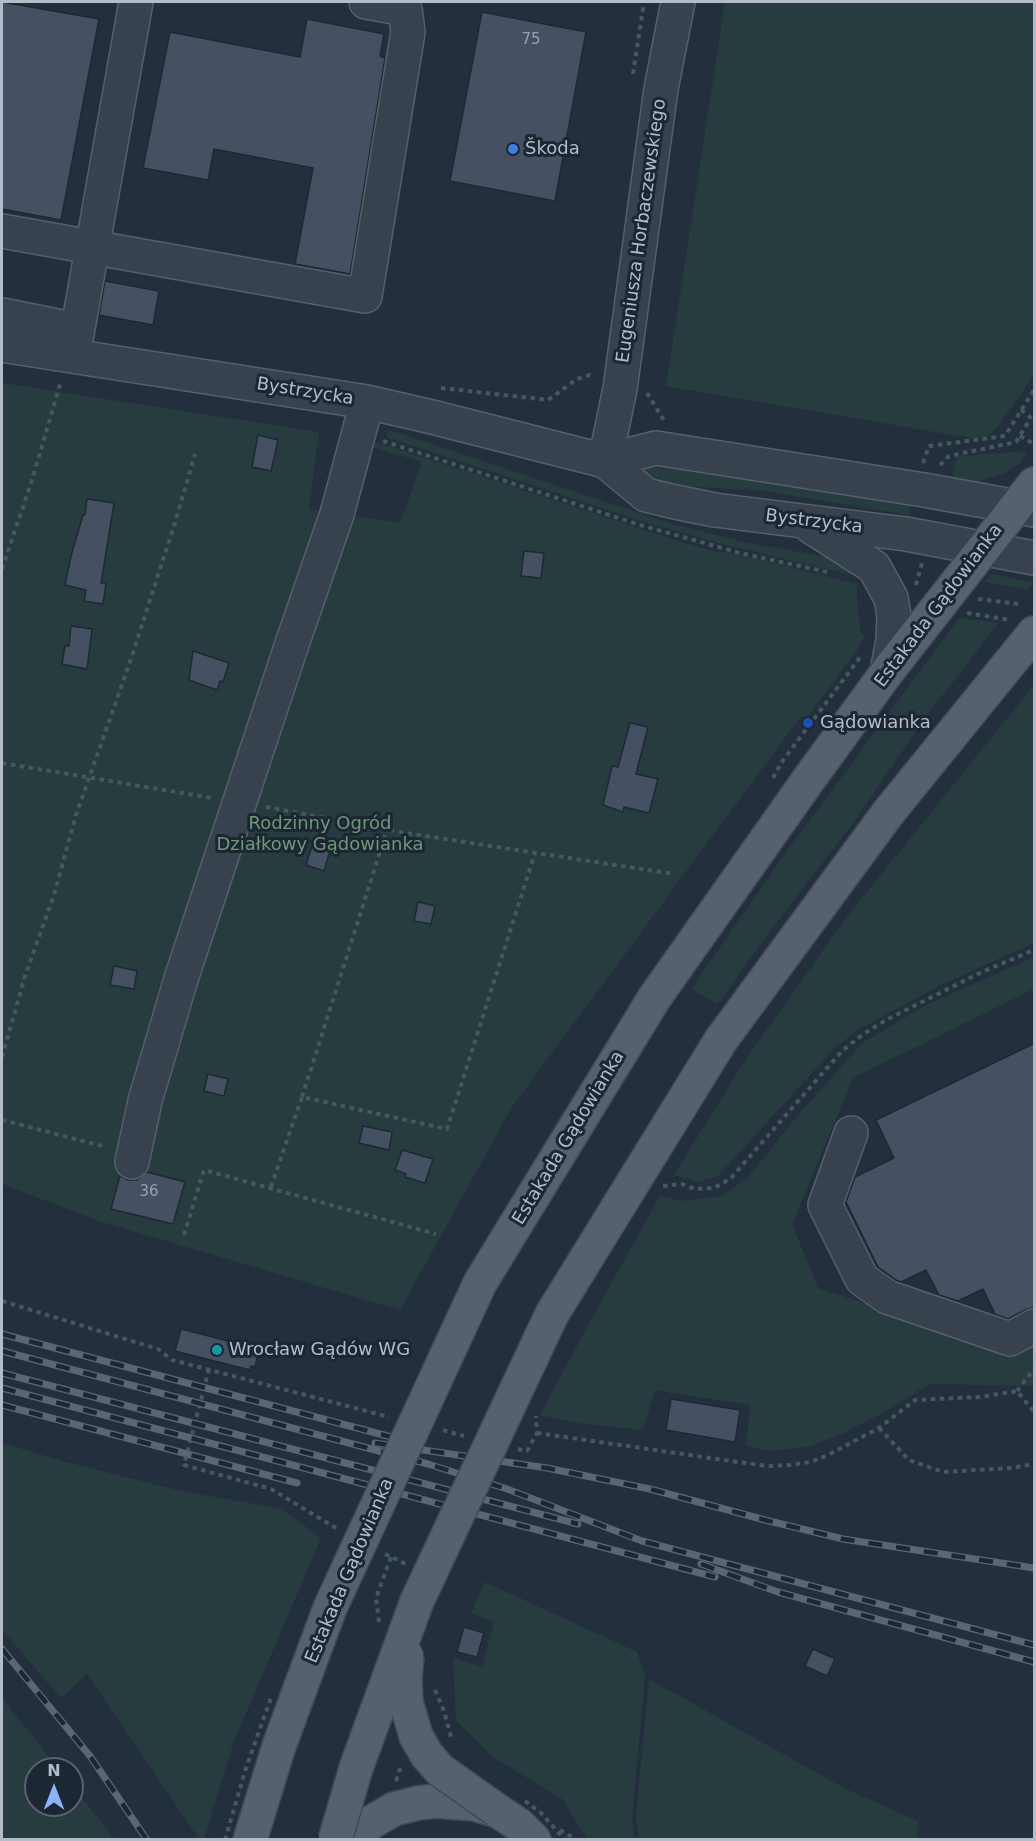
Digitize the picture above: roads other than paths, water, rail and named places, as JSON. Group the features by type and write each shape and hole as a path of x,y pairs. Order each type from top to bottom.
{"main road":[{"name":"Estakada Gądowianka","path":"250,1839 279,1746 330,1608 480,1283 656,997 808,779 982,549 1028,500"},
{"path":"335,1839 356,1768 417,1601 552,1314 721,1040 888,813 1020,626"},
{"path":"417,1601 405,1678 406,1702 416,1736 427,1755 440,1770 498,1811 542,1834"},
{"path":"352,1839 370,1823 389,1812 418,1803 474,1804 498,1811"}],"street":[{"path":"2,315 71,352 136,2"},
{"path":"2,231 365,296 408,32 405,9 366,2"},
{"name":"Eugeniusza Horbaczewskiego","path":"605,461 620,389 661,89 678,2"},
{"name":"Bystrzycka","path":"2,345 71,352 367,402 605,461 646,495 715,510 906,534 1035,558"},
{"path":"132,1158 145,1101 175,1001 239,802 337,514 367,402"},
{"name":"Bystrzycka","path":"605,461 656,448 1028,500"},
{"path":"801,520 874,567 891,598 894,616 893,640 887,672"},
{"path":"851,1133 825,1205 862,1279 887,1297 1010,1339 1035,1326"}],"railway":[{"path":"2,1334 395,1438"},
{"path":"2,1351 428,1464 507,1489 642,1541 1034,1645"},
{"path":"2,1373 578,1524"},
{"path":"2,1388 715,1577"},
{"path":"2,1405 297,1483"},
{"path":"375,1443 547,1468 650,1489 843,1539 1034,1568"},
{"path":"701,1564 778,1592 1034,1662"},
{"path":"2,1649 90,1756 147,1840"}],"place":[{"name":"Škoda","path":"513,149"},
{"name":"Gądowianka","path":"808,723"},
{"name":"Wrocław Gądów WG","path":"217,1350"}],"park label":[{"name":"Rodzinny Ogród Działkowy Gądowianka","path":"320,834"}]}
